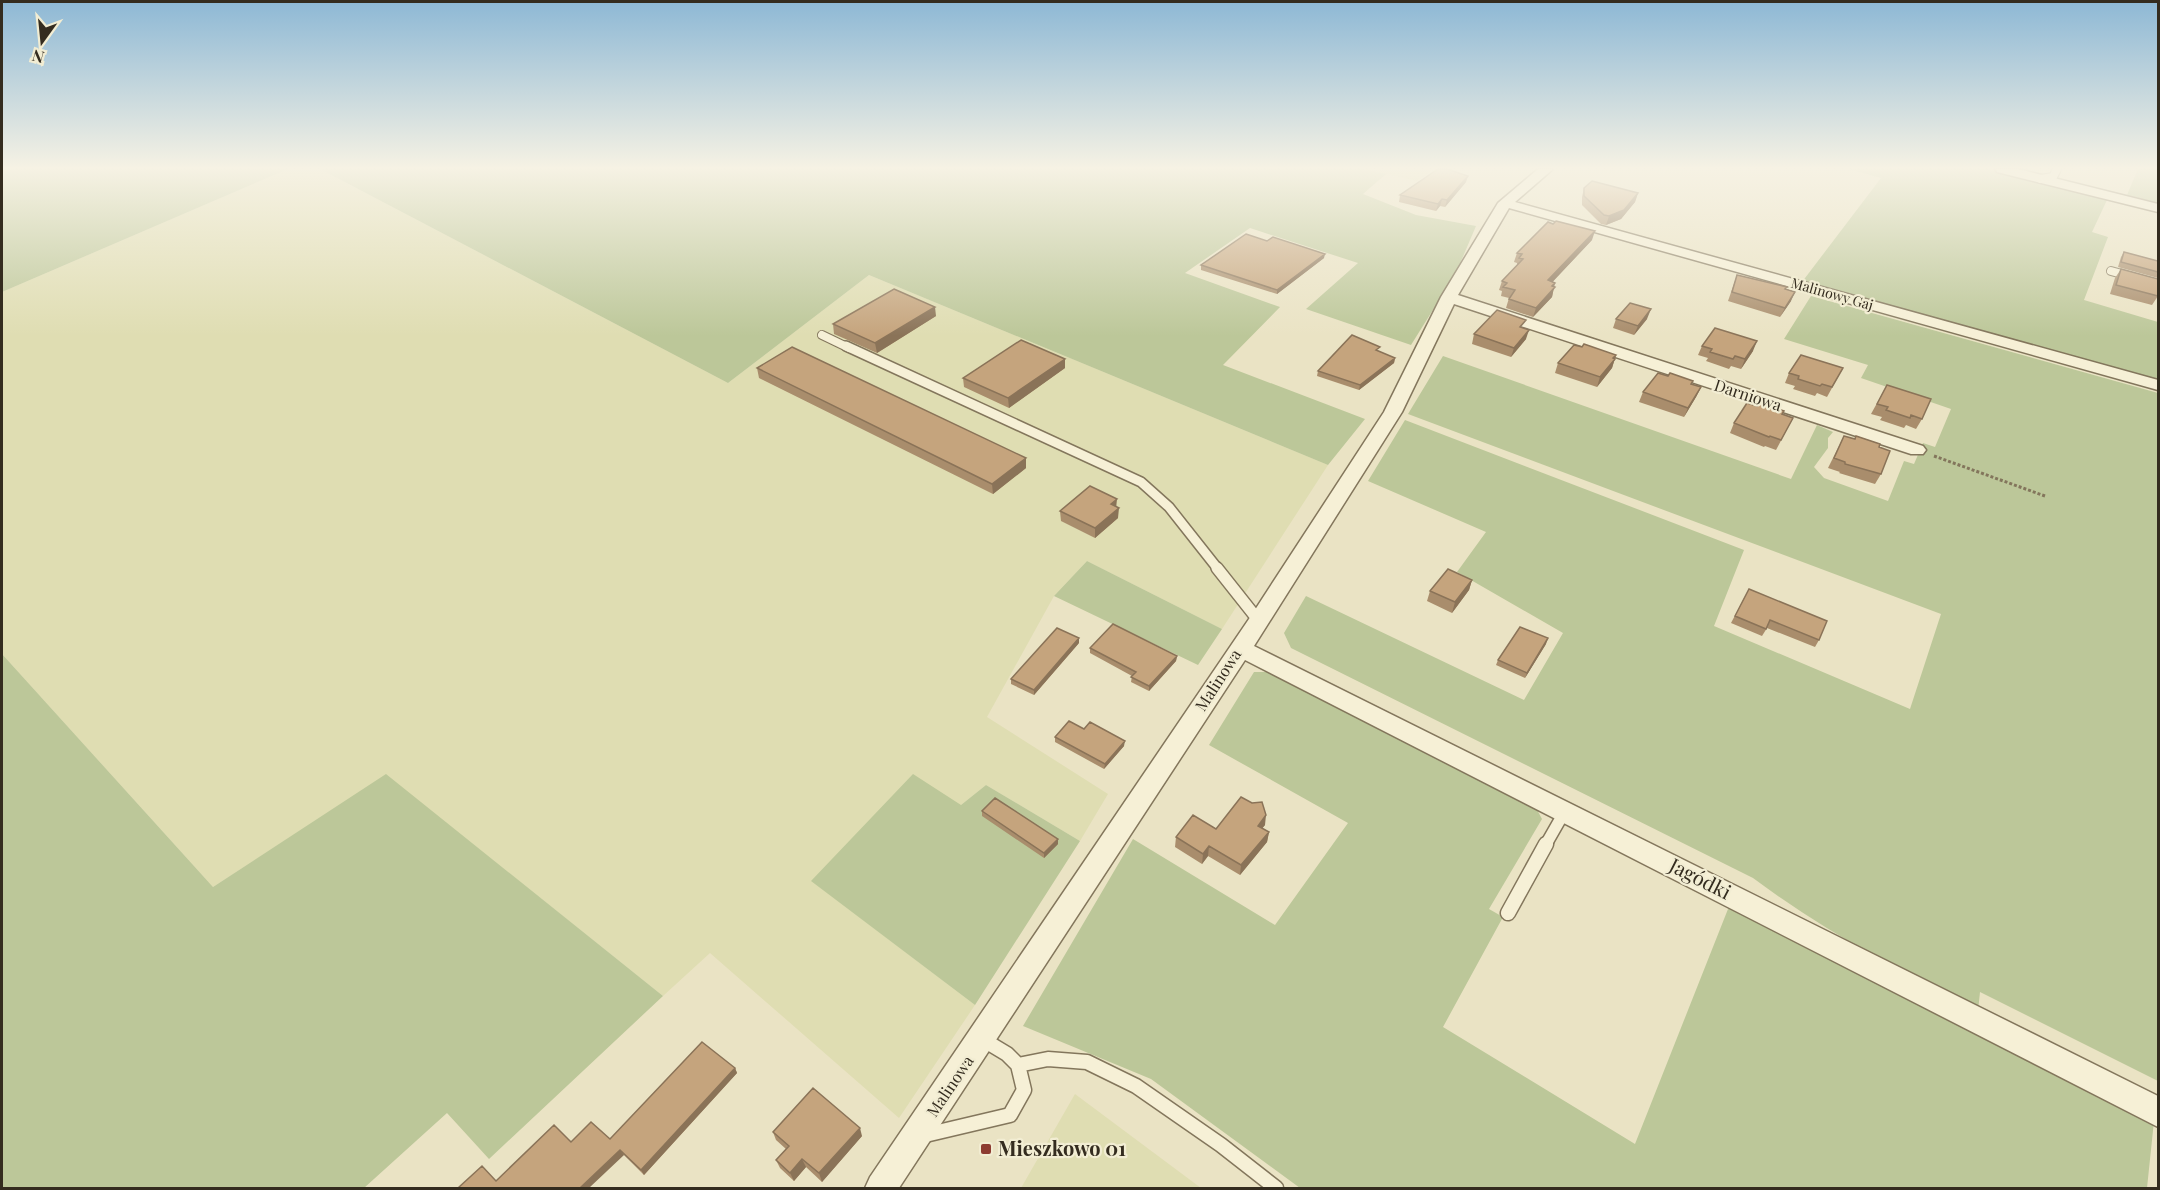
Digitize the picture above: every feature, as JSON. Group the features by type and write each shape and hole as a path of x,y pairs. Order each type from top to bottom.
{"street":[{"name":"Malinowa","path":"881,1188 1259,621 1394,412 1449,297 1492,225"},
{"name":"Malinowy Gaj","path":"1582,225 2158,385"},
{"name":"Darniowa","path":"1449,297 1917,450"},
{"name":"Jagódki","path":"1240,648 2158,1112"}],"lane":[{"path":"2111,271 2158,284"},
{"path":"822,334 1141,482 1169,507 1259,621"},
{"path":"1508,914 1565,811"},
{"path":"915,1138 1010,1115 1024,1090 1018,1065 1007,1054 982,1039"},
{"path":"1018,1065 1048,1059 1087,1062 1136,1086 1221,1145 1276,1188"}],"path":[{"path":"1917,450 2044,496"}],"shaded area":[{"path":"159,225 426,225 728,383 869,275 1328,465 1222,629 1087,561 1054,596 987,717 1108,794 1080,841 986,785 961,805 812,881 975,1005 899,1118 710,953 663,996 386,775 213,887 2,654 2,292"},
{"path":"1075,1094 1201,1188 1021,1188"}],"green space":[{"path":"2,225 159,225 2,292"},
{"path":"426,225 1476,226 1456,273 1411,345 1306,309 1358,263 1250,228 1185,273 1280,307 1223,365 1365,419 1328,465 869,275 728,383"},
{"path":"1846,225 2096,225 2092,232 2108,237 2084,300 2158,322 2158,382 1802,282"},
{"path":"1811,296 2158,393 2158,1081 1980,992 1978,1011 1835,933 1753,878 1291,648 1284,633 1306,596 1524,700 1563,633 1457,572 1486,532 1368,481 1405,420 1744,550 1714,626 1910,709 1941,614 1408,414 1443,356 1791,479 1817,425 1833,432 1828,438 1828,448 1814,467 1824,478 1888,501 1904,461 1914,464 1923,443 1935,447 1951,409 1861,378 1868,365 1784,339"},
{"path":"1087,561 1222,629 1198,665 1054,596"},
{"path":"2,654 213,887 386,774 663,996 489,1159 447,1113 364,1188 2,1188"},
{"path":"1254,672 1275,672 1534,804 1542,819 1489,909 1503,917 1443,1027 1635,1144 1730,904 2154,1121 2147,1188 1300,1188 1151,1079 1023,1026 1133,839 1275,925 1348,823 1209,745"},
{"path":"913,774 961,805 986,785 1080,841 975,1005 811,881"}],"building":[{"path":"1545,225 1570,225 1595,231 1548,280 1555,283 1552,286 1555,287 1536,308 1509,299 1515,290 1503,287 1507,283 1502,281 1523,259 1519,258 1522,254 1517,253"},
{"path":"1246,234 1267,241 1273,237 1325,254 1277,290 1201,265"},
{"path":"2124,252 2158,261 2158,272 2121,262"},
{"path":"2121,269 2158,279 2158,296 2116,285"},
{"path":"1737,275 1787,287 1785,289 1795,292 1785,308 1732,292"},
{"path":"894,289 935,307 875,343 833,324"},
{"path":"1630,303 1651,309 1638,326 1616,319"},
{"path":"1497,310 1526,320 1520,327 1529,330 1514,348 1474,334"},
{"path":"1715,328 1757,341 1745,359 1735,356 1733,359 1710,352 1712,349 1702,346"},
{"path":"1352,335 1380,347 1376,350 1395,358 1360,385 1318,371"},
{"path":"1021,340 1065,359 1008,398 963,378"},
{"path":"1584,344 1616,355 1600,377 1558,363 1574,345 1582,347"},
{"path":"792,347 1026,458 992,484 757,368"},
{"path":"1801,355 1843,368 1832,387 1798,379 1799,376 1789,373"},
{"path":"1658,373 1668,376 1670,373 1693,381 1691,384 1701,387 1688,408 1643,392"},
{"path":"1887,385 1931,399 1922,419 1911,415 1910,418 1886,410 1888,407 1877,404"},
{"path":"1747,403 1757,406 1759,403 1784,411 1782,414 1793,418 1781,440 1734,423"},
{"path":"1844,436 1855,439 1856,436 1880,444 1879,447 1890,451 1881,474 1845,464 1834,458"},
{"path":"1090,486 1117,499 1111,504 1119,508 1095,528 1060,511"},
{"path":"1448,569 1472,580 1455,602 1430,591"},
{"path":"1749,589 1827,621 1819,640 1770,620 1766,629 1735,616"},
{"path":"1113,624 1177,656 1149,686 1131,677 1136,672 1090,648"},
{"path":"1520,627 1548,638 1527,673 1498,660"},
{"path":"1057,628 1079,638 1034,690 1011,679"},
{"path":"1069,721 1084,729 1090,722 1125,741 1105,764 1055,737"},
{"path":"1241,797 1252,803 1262,802 1266,815 1258,826 1269,832 1241,865 1209,846 1203,854 1176,837 1193,815 1216,829"},
{"path":"995,798 1058,839 1044,853 982,811"},
{"path":"702,1042 735,1068 641,1170 620,1150 580,1188 458,1188 482,1166 496,1181 554,1125 571,1142 591,1122 610,1139"},
{"path":"813,1088 860,1128 819,1173 802,1159 790,1173 776,1160 789,1146 773,1132"}],"place":[{"name":"Mieszkowo 01","path":"986,1149"}]}
